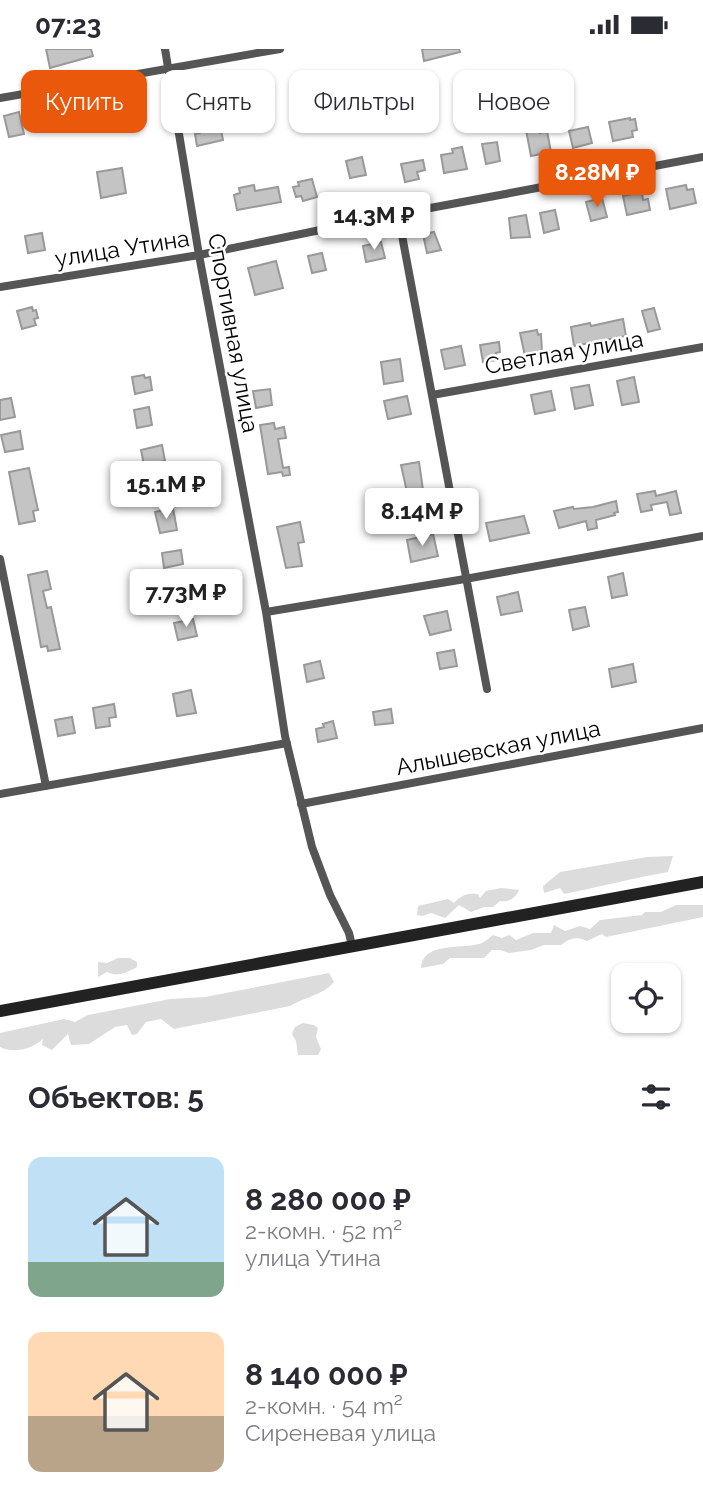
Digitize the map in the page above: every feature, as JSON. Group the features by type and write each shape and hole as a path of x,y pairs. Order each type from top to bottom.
{"main road":[{"path":"0,1011 703,882"}],"street":[{"name":"Спортивная улица","path":"165,49 170,70"},
{"path":"170,70 280,49"},
{"path":"0,98 161,71"},
{"name":"Спортивная улица","path":"180,133 199,255 266,612 287,743 312,847 352,946"},
{"name":"улица Утина","path":"0,287 199,255 398,214 703,157"},
{"path":"398,214 487,689"},
{"name":"Светлая улица","path":"432,395 703,347"},
{"path":"266,612 703,536"},
{"path":"0,559 46,786"},
{"name":"Алышевская улица","path":"301,804 703,728"},
{"path":"0,794 287,743"}],"shaded area":[{"path":"673,856 668,872 564,894 560,888 544,893 543,886 560,872 647,857"},
{"path":"501,888 519,890 516,896 500,901 493,907 471,912 459,905 445,918 431,913 417,915 418,906 448,899 454,903 471,894 478,894 480,898 486,891"},
{"path":"676,905 703,905 703,917 606,937 602,934 587,941 574,939 561,945 544,945 531,950 509,953 492,950 484,958 450,958 443,964 421,968 423,960 435,950 479,944 493,935 502,938 509,935 516,940 533,933 551,933 554,925 565,931 580,926 590,929 600,920 661,912"},
{"path":"118,958 130,958 137,962 137,967 122,974 107,972 98,977 98,962 107,963"},
{"path":"329,973 334,982 330,986 290,1006 174,1029 161,1019 146,1022 137,1034 132,1035 127,1025 115,1027 89,1044 71,1045 68,1034 52,1050 42,1045 43,1039 23,1049 0,1047 0,1033 64,1019 75,1022 88,1015 170,999 205,997"},
{"path":"303,1023 318,1028 316,1037 321,1049 318,1055 298,1055 292,1034 295,1027"}],"building":[{"path":"46,49 91,49 93,56 50,68"},
{"path":"422,49 459,49 460,52 424,61"},
{"path":"19,112 21,133 24,134 9,137 4,116"},
{"path":"635,119 637,130 632,131 633,137 613,141 609,122"},
{"path":"588,127 592,143 573,148 569,133 574,133 574,130"},
{"path":"222,133 223,140 197,146 195,134"},
{"path":"527,133 547,133 551,152 531,156"},
{"path":"497,142 500,161 486,164 482,144"},
{"path":"462,147 467,169 444,173 441,155 453,153 452,149"},
{"path":"362,157 366,175 350,178 346,161"},
{"path":"423,160 425,170 417,172 419,179 405,182 401,164"},
{"path":"122,168 126,193 101,198 97,172"},
{"path":"312,179 317,197 303,201 301,196 296,197 293,187 299,186 298,182"},
{"path":"254,185 255,191 278,187 281,202 237,210 234,195 240,193 239,188"},
{"path":"686,185 687,190 693,189 696,203 670,209 666,189"},
{"path":"642,192 643,200 648,199 650,210 627,215 623,196"},
{"path":"602,198 607,217 591,221 586,202"},
{"path":"555,210 559,229 544,233 540,213"},
{"path":"526,215 530,237 511,238 509,218"},
{"path":"434,232 441,250 427,253 423,234"},
{"path":"42,233 45,250 28,253 25,236"},
{"path":"381,242 385,258 366,262 363,246"},
{"path":"322,253 326,270 312,273 308,256"},
{"path":"276,261 283,288 255,295 248,268"},
{"path":"32,307 38,318 34,319 36,325 22,329 17,311"},
{"path":"654,308 660,329 648,332 642,311"},
{"path":"623,319 626,336 574,346 571,327"},
{"path":"537,330 538,335 541,334 542,352 525,356 520,333"},
{"path":"499,342 497,360 483,362 480,345"},
{"path":"461,346 465,365 445,369 441,350"},
{"path":"400,359 403,381 384,384 381,362"},
{"path":"144,375 145,378 150,377 152,390 135,394 132,377"},
{"path":"634,377 639,402 622,405 617,381"},
{"path":"589,385 593,405 575,409 571,388"},
{"path":"270,389 272,405 256,408 253,391"},
{"path":"551,391 555,410 535,414 531,395"},
{"path":"407,396 411,414 388,419 384,401"},
{"path":"11,398 15,417 0,420 0,400"},
{"path":"149,407 152,425 137,428 134,410"},
{"path":"274,423 275,429 284,427 286,438 278,439 283,468 289,467 290,475 283,476 282,472 268,474 260,425"},
{"path":"20,431 23,449 5,452 1,435"},
{"path":"162,445 165,461 144,465 141,450"},
{"path":"419,462 426,511 402,516 398,494 407,492 401,465"},
{"path":"29,468 38,510 33,511 35,521 19,524 9,472"},
{"path":"162,480 162,483 169,482 172,495 153,498 150,482"},
{"path":"655,491 656,496 676,491 681,513 670,515 667,502 651,505 652,510 641,512 637,494"},
{"path":"616,501 618,512 596,520 597,528 588,530 586,521 559,528 554,511 593,507"},
{"path":"173,508 177,530 160,533 155,512"},
{"path":"524,516 529,533 490,541 486,523"},
{"path":"300,522 304,542 298,543 302,566 286,568 277,527"},
{"path":"433,534 438,556 411,562 407,540"},
{"path":"181,550 183,564 164,568 162,553"},
{"path":"47,571 51,589 43,591 47,608 51,607 60,649 48,651 47,646 41,647 28,575"},
{"path":"623,573 627,595 612,598 608,577"},
{"path":"187,586 189,599 166,603 164,590"},
{"path":"518,592 522,611 501,615 497,597"},
{"path":"585,607 589,626 573,630 569,610"},
{"path":"447,611 451,630 430,635 424,616"},
{"path":"193,619 197,636 178,640 174,623"},
{"path":"454,650 457,666 440,669 437,653"},
{"path":"320,661 324,678 307,682 304,665"},
{"path":"633,664 636,682 612,687 609,669"},
{"path":"191,690 196,713 177,716 173,694"},
{"path":"114,704 116,717 109,718 110,726 96,728 93,708"},
{"path":"391,709 393,723 375,725 373,712"},
{"path":"72,717 75,733 58,736 55,720"},
{"path":"333,721 337,738 318,742 316,729"}]}
